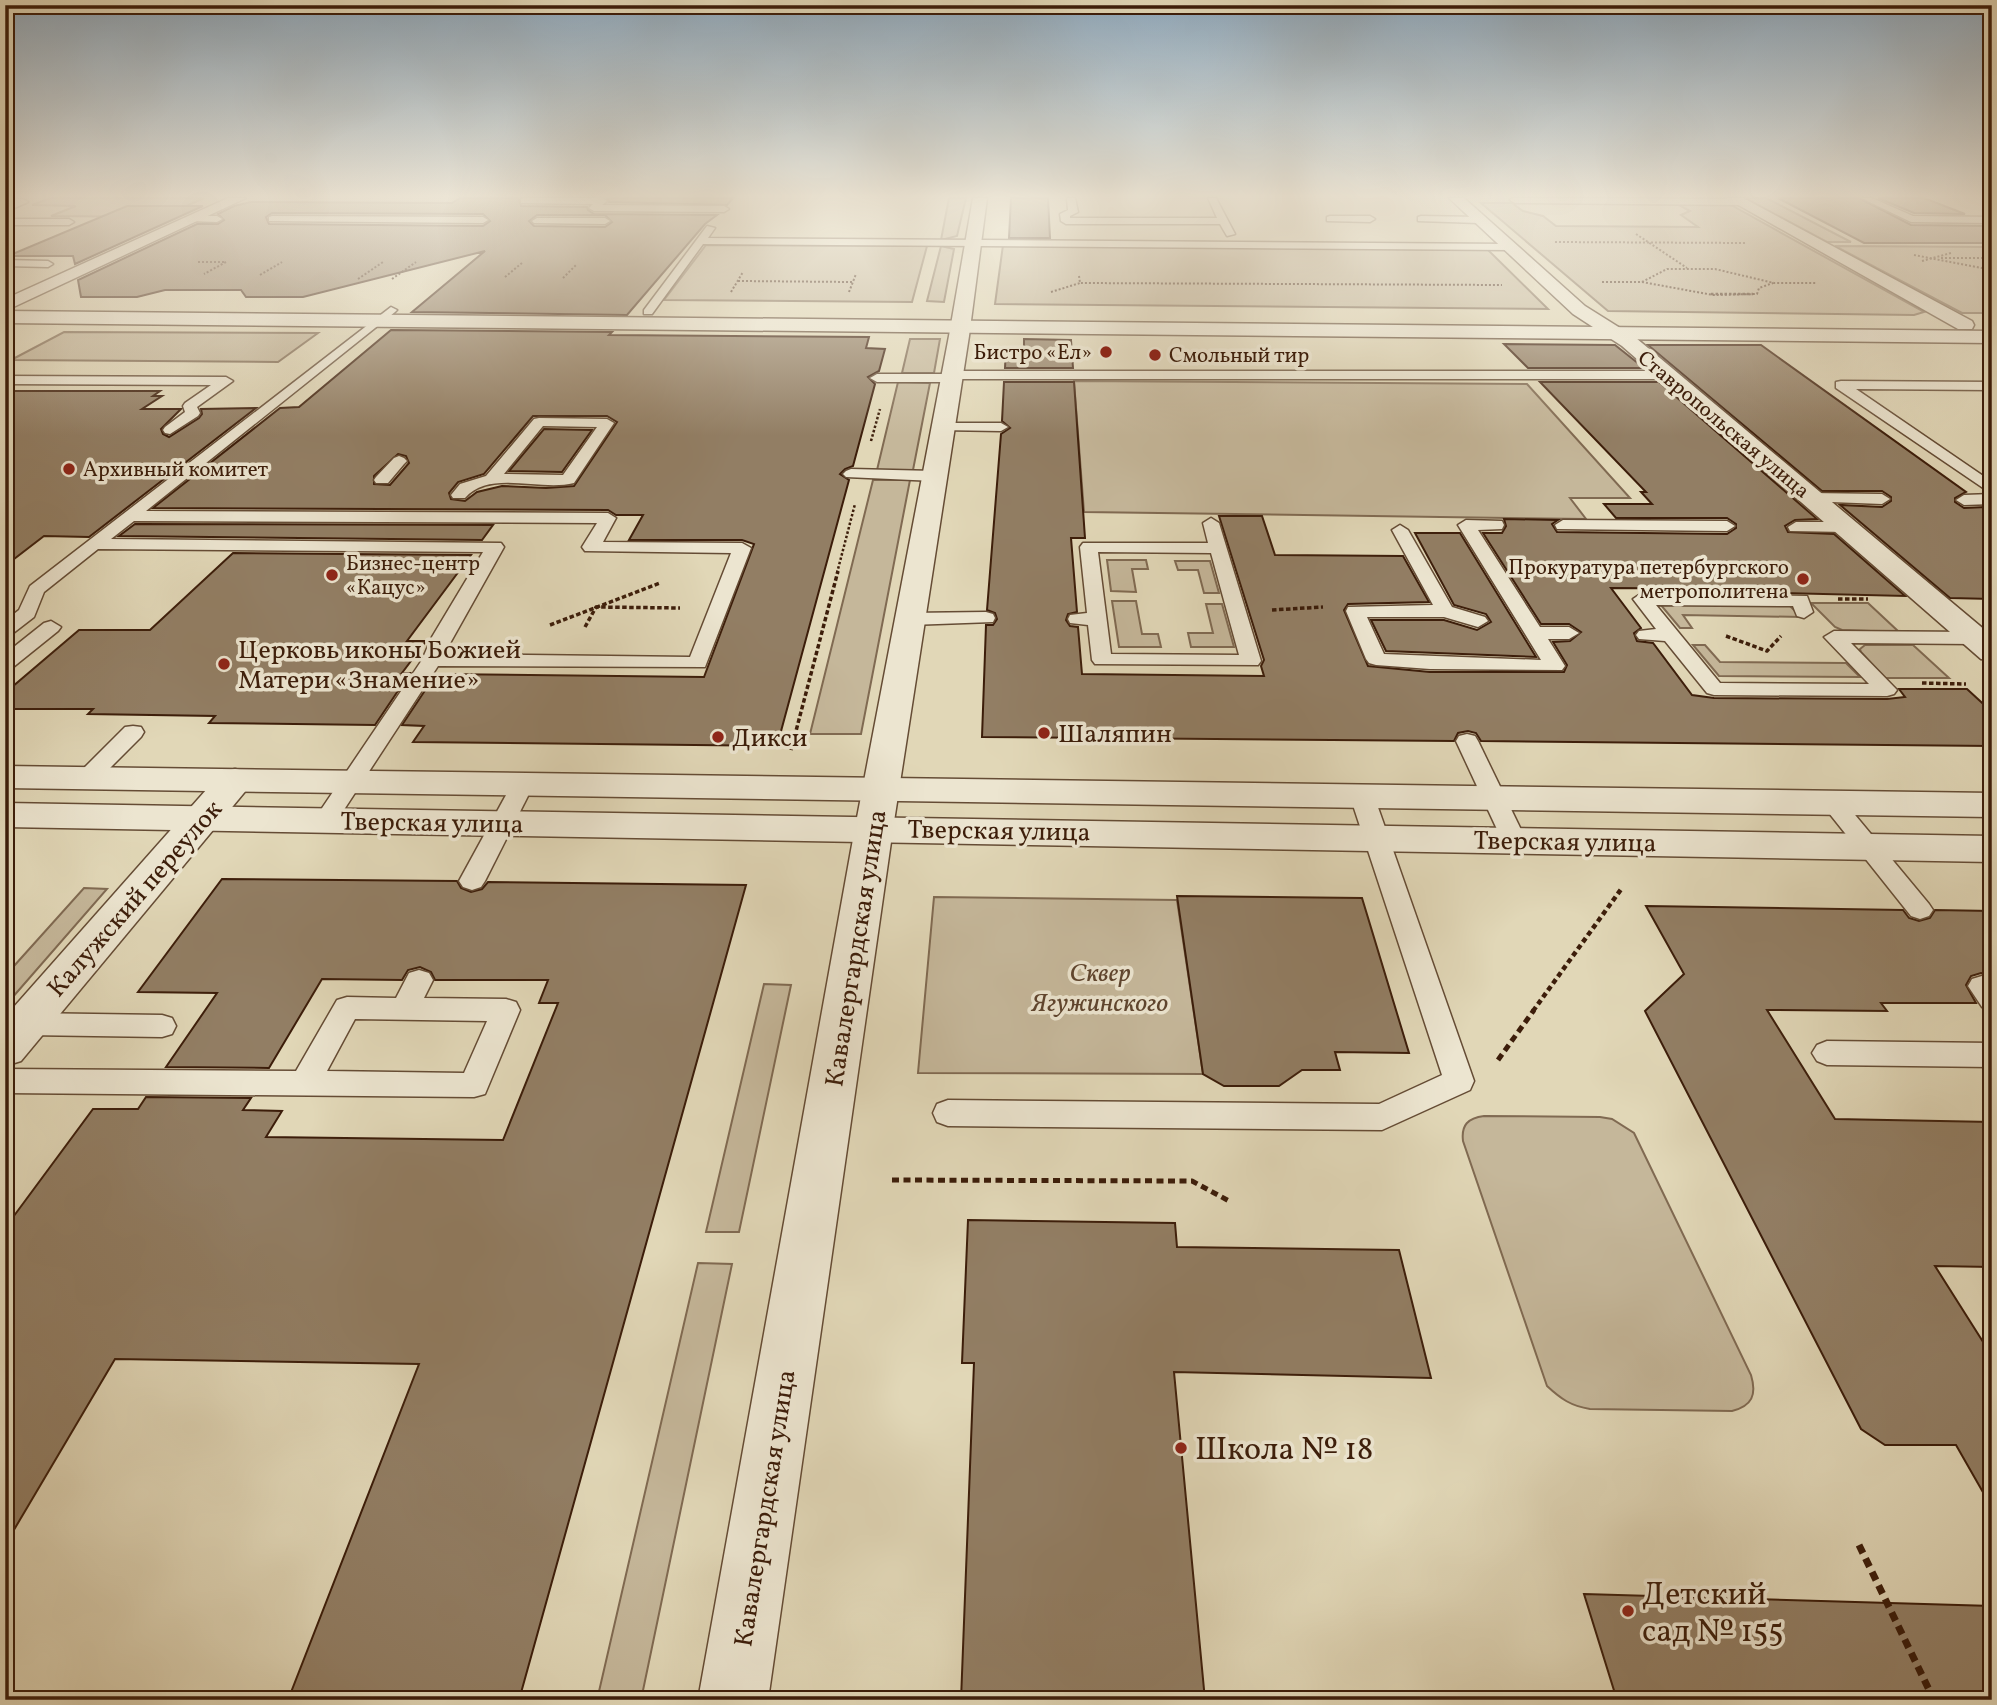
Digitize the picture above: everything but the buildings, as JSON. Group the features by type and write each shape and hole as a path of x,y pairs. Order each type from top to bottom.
{"street":[{"path":"5,307 68,278"},
{"name":"Кавалергардская улица","path":"733,1700 968,278"},
{"name":"Ставропольская улица","path":"1542,278 1578,310 1605,327 1667,375 1984,645"},
{"path":"1880,278 1965,324"},
{"path":"5,307 383,315 1605,327 1992,337"},
{"path":"5,317 648,312 961,321"},
{"path":"1605,327 1992,325"},
{"name":"Тверская улица","path":"5,777 523,784 878,809 1376,837 1992,849"},
{"name":"Калужский переулок","path":"13,1036 235,780"},
{"name":"Тверская улица","path":"5,816 502,823 878,809 1362,796 1992,805"}],"lane":[{"path":"648,312 674,278"},
{"path":"5,630 27,613 36,590 383,315"},
{"path":"882,378 1667,375"},
{"path":"5,380 226,381 190,406 193,413 170,430"},
{"path":"1992,386 1841,386 1992,489"},
{"path":"1964,386 1992,402"},
{"path":"459,495 466,487 492,479 568,480 607,423 539,422 492,479"},
{"path":"943,427 1001,427"},
{"path":"383,480 400,461"},
{"path":"857,475 935,476"},
{"path":"1811,498 1882,499"},
{"path":"1964,500 1992,499"},
{"path":"128,516 351,513 608,518 591,547 742,548 698,663 432,660"},
{"path":"1211,523 1251,661 1102,660 1087,619 1089,548 1218,548"},
{"path":"1478,621 1445,611 1355,611 1376,659 1433,669 1555,666 1465,525 1496,525"},
{"path":"1563,525 1727,526"},
{"path":"1796,527 1846,527"},
{"path":"1400,530 1445,611"},
{"path":"92,544 495,547 432,660 326,820"},
{"path":"1642,599 1800,600 1806,614 1834,637 1887,690 1714,689 1670,635 1642,599"},
{"path":"910,619 986,618"},
{"path":"5,664 51,626"},
{"path":"1534,633 1569,634"},
{"path":"1646,635 1670,635"},
{"path":"1834,637 1984,645"},
{"path":"87,778 133,732"},
{"path":"1467,741 1514,840"},
{"path":"472,881 523,784"},
{"path":"948,1113 1382,1117 1460,1081 1362,796"},
{"path":"1833,803 1920,910"},
{"path":"404,1009 419,981"},
{"path":"5,1081 474,1085 506,1010 347,1008 305,1083"},
{"path":"13,1036 162,1026"},
{"path":"1827,1054 1992,1055"}],"path":[{"path":"1079,278 1080,283 1505,286"},
{"path":"1642,282 1651,278"},
{"path":"1749,278 1774,283 1826,283"},
{"path":"737,281 852,282"},
{"path":"1591,282 1642,282 1697,295 1728,297 1757,294 1759,288 1774,283"},
{"path":"791,751 882,378"},
{"path":"546,626 740,551"},
{"path":"1841,599 1873,599"},
{"path":"596,607 719,608"},
{"path":"565,662 596,607"},
{"path":"1880,683 1973,684"},
{"path":"1460,1081 1494,1065 1622,888"},
{"path":"892,1180 1192,1181 1231,1202"},
{"path":"1859,1545 1934,1700"}],"green space":[{"path":"681,278 919,278 912,302 664,300"},
{"path":"933,278 949,278 944,302 927,301"},
{"path":"999,278 1516,278 1548,309 995,304"},
{"path":"1569,278 1862,278 1924,312 1914,315 1608,311"},
{"path":"1895,278 1992,278 1992,313 1962,313"},
{"path":"64,332 318,333 278,362 11,360"},
{"path":"910,339 940,339 934,373 902,373"},
{"path":"1074,381 1527,384 1630,498 1570,498 1586,519 1084,512"},
{"path":"898,382 930,383 913,470 877,470"},
{"path":"873,480 910,480 861,734 810,734"},
{"path":"1107,560 1146,560 1148,569 1132,569 1136,592 1111,591"},
{"path":"1175,561 1210,561 1219,593 1204,593 1198,570 1178,570"},
{"path":"1112,601 1136,601 1142,634 1158,634 1161,647 1119,647"},
{"path":"1811,603 1868,603 1899,632 1842,630 1835,627"},
{"path":"1206,604 1222,604 1234,647 1191,647 1188,633 1213,633"},
{"path":"1660,604 1789,605 1801,617 1683,615 1692,628 1680,628"},
{"path":"1693,645 1705,645 1720,662 1846,663 1860,677 1719,676"},
{"path":"1865,645 1913,645 1949,678 1885,678 1861,652 1860,649"},
{"path":"84,888 107,889 5,1006 5,976"},
{"name":"Сквер Ягужинского","path":"934,897 1177,900 1203,1074 918,1073"},
{"path":"764,984 791,985 739,1232 706,1232"},
{"path":"1484,1116 1600,1117 1612,1119 1634,1133 1751,1375 1753,1394 1748,1403 1732,1411 1590,1409 1567,1401 1547,1386 1463,1141 1463,1131 1467,1123"},
{"path":"698,1263 732,1264 641,1700 597,1700"}],"place":[{"name":"Бистро «Ел»","path":"1106,352"},
{"name":"Смольный тир","path":"1155,355"},
{"name":"Архивный комитет","path":"69,469"},
{"name":"Бизнес-центр «Кацус»","path":"332,575"},
{"name":"Прокуратура петербургского метрополитена","path":"1803,579"},
{"name":"Церковь иконы Божией Матери «Знамение»","path":"224,664"},
{"name":"Шаляпин","path":"1044,733"},
{"name":"Дикси","path":"718,737"},
{"name":"Школа № 18","path":"1181,1448"},
{"name":"Детский сад № 155","path":"1628,1611"}]}
